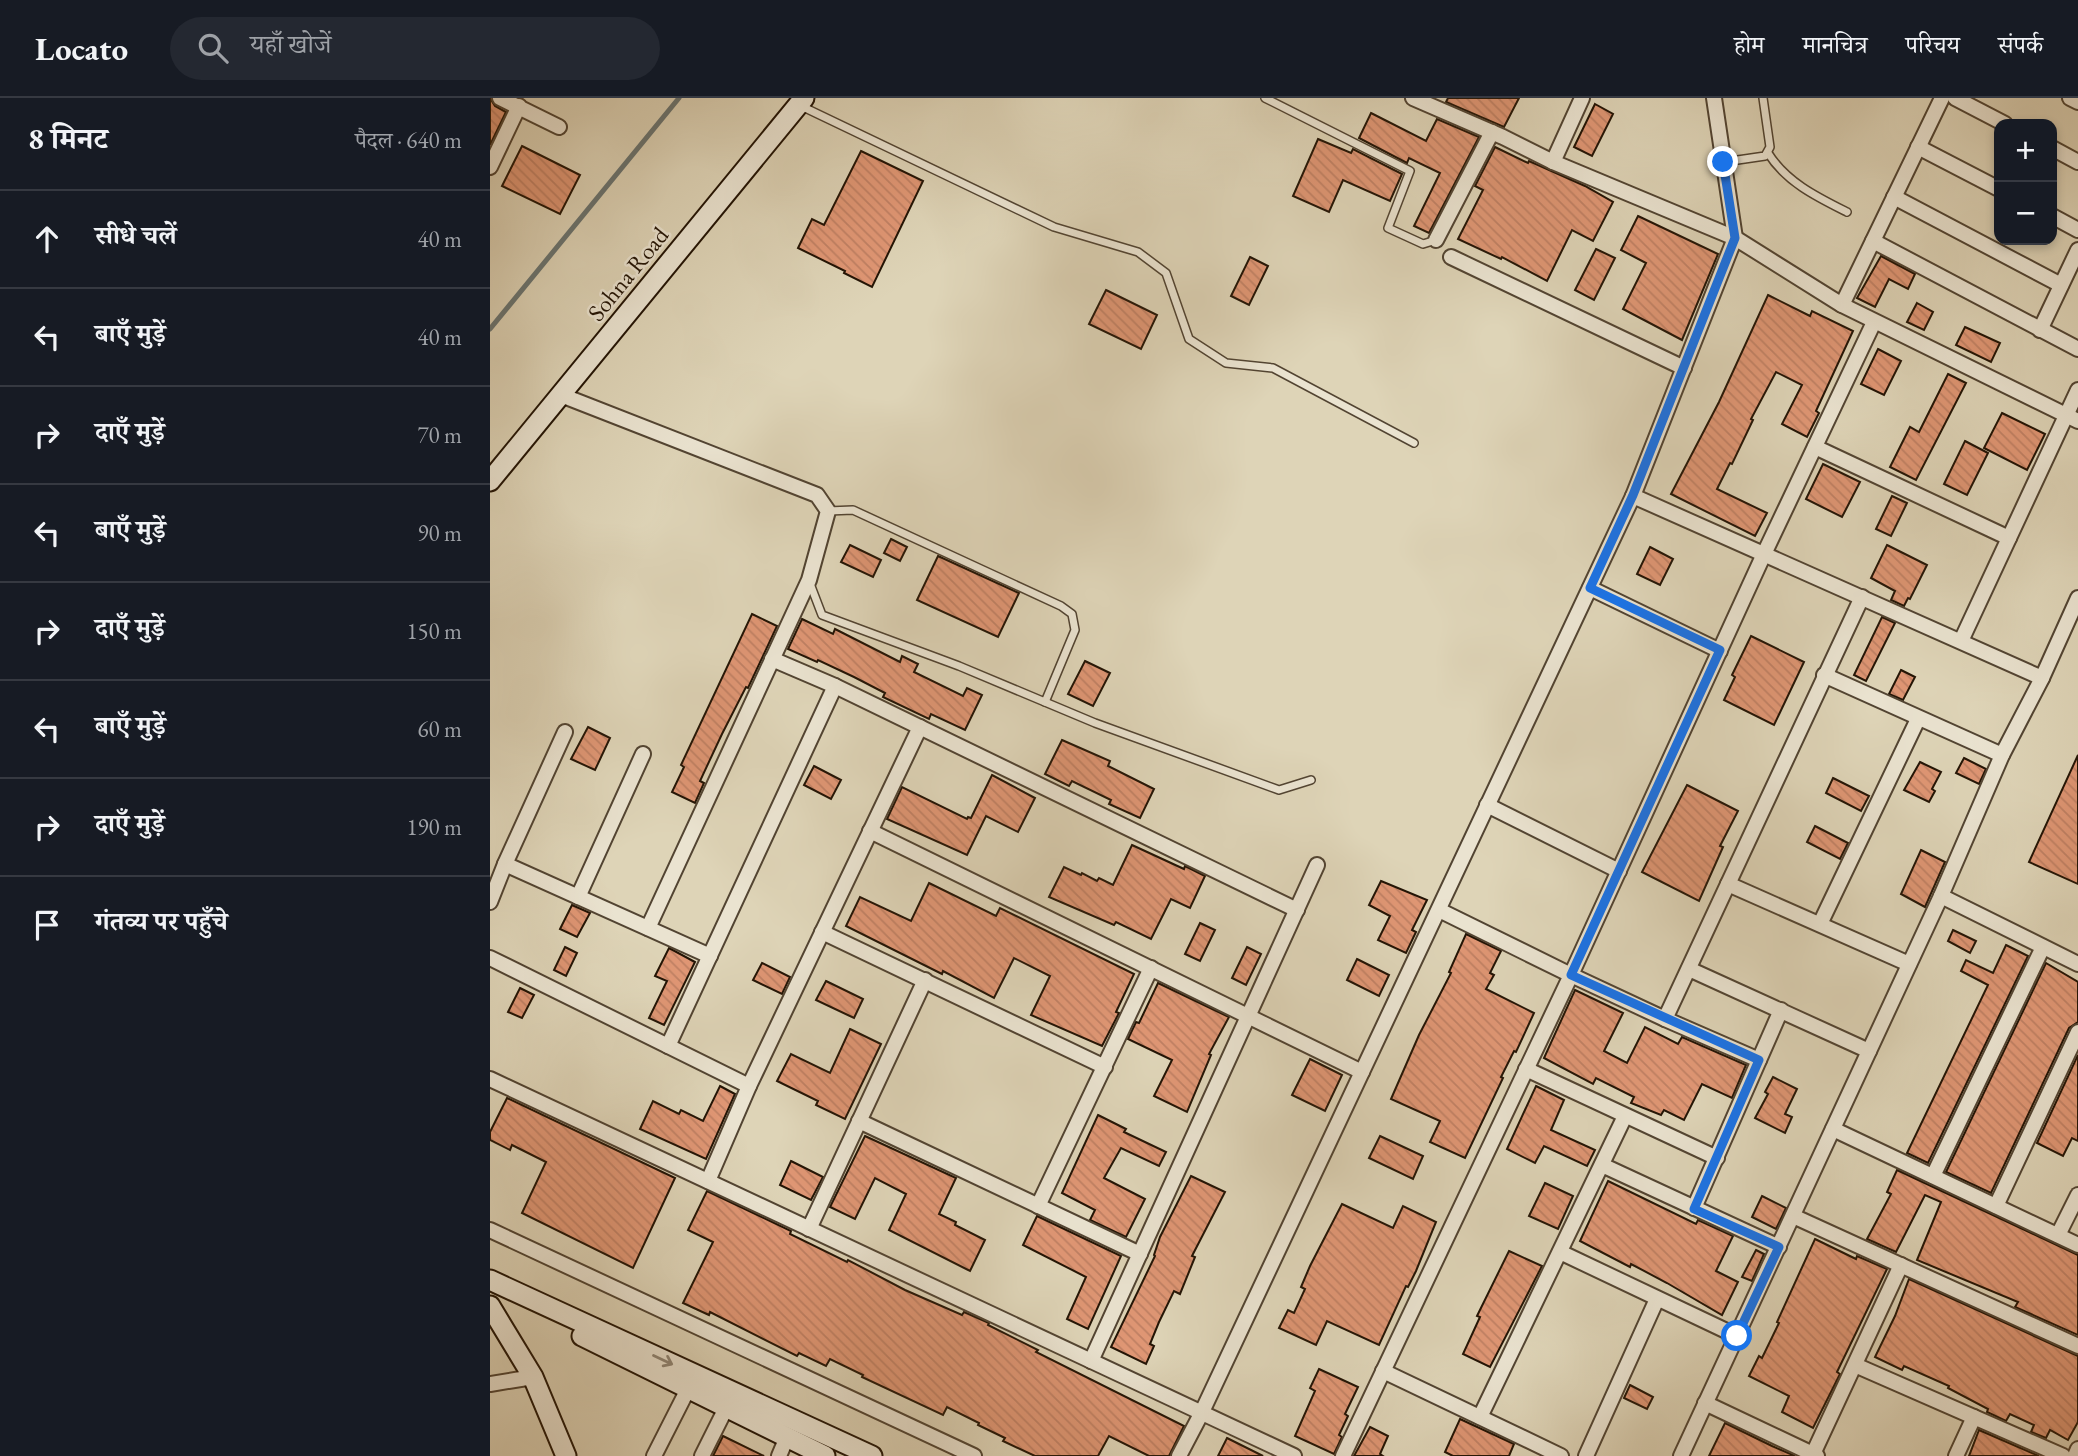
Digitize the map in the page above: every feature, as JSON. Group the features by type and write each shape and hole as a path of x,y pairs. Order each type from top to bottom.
{"street":[{"path":"500,98 559,127"},
{"path":"1413,98 1553,162 1735,238 1874,322 2072,417"},
{"path":"1553,162 1581,98"},
{"path":"1179,1456 1590,588 1633,495 1684,368 1735,238 1714,98"},
{"path":"1842,305 1942,98"},
{"path":"1955,98 1996,119"},
{"path":"2070,98 2078,102"},
{"name":"Sohna Road","path":"490,481 801,101"},
{"path":"490,167 519,106"},
{"path":"1436,240 1492,132"},
{"path":"1918,147 1994,186"},
{"path":"2057,151 2078,162"},
{"path":"1894,197 2061,285"},
{"path":"2057,219 2078,230"},
{"path":"1873,241 2078,349"},
{"path":"2040,330 2078,250"},
{"path":"1451,257 1684,368"},
{"path":"1343,1456 1571,975 1764,554 1874,322"},
{"path":"1961,641 2009,538 2072,417 2078,390"},
{"path":"561,395 817,495 828,511 809,580 648,928"},
{"path":"1815,447 2009,538"},
{"path":"1633,495 2042,678"},
{"path":"1590,588 1720,650"},
{"path":"1665,1018 1862,597"},
{"path":"1681,1456 1941,896 2002,755 2042,678 2078,598"},
{"path":"772,659 835,686 1297,910"},
{"path":"1824,675 2002,755"},
{"path":"668,1046 835,686"},
{"path":"1820,924 1918,719"},
{"path":"708,1181 749,1086 920,727"},
{"path":"490,902 565,732"},
{"path":"578,897 643,754"},
{"path":"1488,805 1619,871"},
{"path":"870,831 1362,1072"},
{"path":"505,864 710,957"},
{"path":"1091,1362 1317,865"},
{"path":"1728,884 1909,964"},
{"path":"1941,896 2078,964"},
{"path":"1438,910 1571,975 1759,1060"},
{"path":"822,932 1105,1067"},
{"path":"1933,1176 2043,947"},
{"path":"490,958 749,1086"},
{"path":"1038,1206 1151,968"},
{"path":"1689,969 1869,1051"},
{"path":"809,1229 925,980"},
{"path":"1694,1209 1780,1010"},
{"path":"1996,1206 2078,1032"},
{"path":"1526,1069 1717,1157"},
{"path":"490,1079 1294,1456"},
{"path":"1480,1417 1625,1116"},
{"path":"859,1121 1140,1254"},
{"path":"1833,1129 2078,1245"},
{"path":"1602,1165 1779,1247"},
{"path":"2058,1235 2078,1195"},
{"path":"1793,1216 2078,1346"},
{"path":"490,1230 974,1456"},
{"path":"1560,1252 1737,1336"},
{"path":"1705,1403 1815,1455 1901,1265"},
{"path":"490,1280 872,1456"},
{"path":"490,1292 825,1456"},
{"path":"1586,1456 1657,1299"},
{"path":"490,1306 533,1377 566,1456"},
{"path":"490,1328 511,1338"},
{"path":"1855,1365 2063,1456"},
{"path":"1383,1371 1561,1456"},
{"path":"490,1384 533,1377"},
{"path":"654,1456 688,1390"},
{"path":"702,1456 726,1408"},
{"path":"1956,1456 1974,1417"},
{"path":"779,1456 787,1437"},
{"path":"2075,1456 2078,1449"}],"lane":[{"path":"1265,98 1410,171 1388,228 1423,244 1436,240"},
{"path":"1723,162 1765,156 1768,153 1770,147 1763,98"},
{"path":"801,101 1054,227 1138,252 1166,273 1189,339 1226,363 1273,368 1414,443"},
{"path":"1768,153 1777,167 1791,180 1847,212"},
{"path":"828,511 853,510 1061,606 1072,614 1075,631 1045,702"},
{"path":"809,580 822,615 959,666 1095,723 1279,790 1311,780"}],"building":[{"path":"490,98 495,106 506,112 490,145"},
{"path":"1448,98 1519,98 1504,127 1446,102"},
{"path":"1595,104 1613,114 1592,156 1574,147"},
{"path":"1371,113 1426,141 1437,119 1479,137 1429,233 1414,226 1440,173 1409,158 1407,163 1359,138"},
{"path":"1318,139 1351,153 1353,149 1402,174 1390,201 1343,180 1329,212 1293,196"},
{"path":"522,146 580,175 560,214 502,186"},
{"path":"1495,147 1585,186 1613,202 1593,241 1572,230 1547,281 1502,257 1501,259 1458,239 1483,190 1475,186"},
{"path":"861,151 923,181 872,287 798,248 812,219 824,225"},
{"path":"1638,216 1718,254 1682,340 1623,309 1646,263 1621,250"},
{"path":"1596,249 1615,258 1594,300 1575,290"},
{"path":"1881,256 1915,274 1908,289 1889,279 1875,307 1857,298"},
{"path":"1250,257 1268,266 1249,305 1231,296"},
{"path":"1106,290 1157,315 1141,349 1089,324"},
{"path":"1768,295 1810,316 1812,311 1853,331 1807,437 1782,424 1802,385 1776,372 1751,419 1753,420 1732,464 1730,463 1717,489 1767,513 1755,536 1671,494 1719,402"},
{"path":"1917,303 1933,312 1924,330 1907,322"},
{"path":"1965,327 2000,343 1991,362 1956,345"},
{"path":"1878,349 1901,361 1884,395 1861,384"},
{"path":"1948,374 1966,383 1916,480 1890,467 1910,427 1919,432"},
{"path":"2002,413 2045,434 2027,470 1984,448"},
{"path":"1965,441 1988,453 1967,495 1944,484"},
{"path":"1823,464 1860,482 1842,517 1806,499"},
{"path":"1892,496 1907,503 1891,536 1876,529"},
{"path":"891,539 907,547 900,561 884,553"},
{"path":"850,545 881,560 873,577 841,562"},
{"path":"1887,545 1927,565 1904,606 1891,600 1895,591 1871,578"},
{"path":"1650,547 1673,559 1660,585 1637,574"},
{"path":"938,556 1019,593 998,637 917,600"},
{"path":"752,614 777,626 700,781 704,783 695,803 672,792 684,767 681,765"},
{"path":"1882,617 1895,623 1866,681 1854,675"},
{"path":"802,619 833,634 835,629 900,662 902,656 918,664 914,672 963,696 967,688 982,695 965,730 931,714 929,719 883,697 885,693 854,677 788,649"},
{"path":"1751,636 1804,662 1774,725 1724,700 1735,677 1732,675"},
{"path":"1085,661 1110,673 1093,706 1068,694"},
{"path":"1901,670 1915,677 1903,700 1889,694"},
{"path":"588,727 610,738 595,770 571,759"},
{"path":"1062,740 1110,761 1108,766 1154,789 1140,818 1109,804 1111,800 1072,781 1069,786 1045,774"},
{"path":"2078,755 2078,884 2029,862"},
{"path":"1964,758 1986,769 1979,784 1956,773"},
{"path":"1920,762 1941,772 1929,802 1904,790"},
{"path":"814,766 841,780 831,799 804,785"},
{"path":"992,775 1035,798 1018,832 986,816 967,855 887,819 902,787 967,819 971,818"},
{"path":"1833,778 1869,796 1861,811 1826,793"},
{"path":"1687,785 1738,811 1720,846 1723,847 1699,901 1642,872"},
{"path":"1815,826 1848,843 1840,859 1807,842"},
{"path":"1132,845 1205,876 1190,908 1171,899 1151,939 1116,922 1114,925 1049,897 1064,867 1113,885"},
{"path":"1921,850 1945,862 1925,907 1901,894"},
{"path":"1381,881 1427,900 1412,930 1416,932 1406,953 1378,940 1390,916 1369,905"},
{"path":"929,883 996,916 1000,908 1134,974 1116,1012 1119,1013 1102,1046 1031,1015 1050,976 1014,958 994,998 846,926 860,897 911,921"},
{"path":"572,905 590,913 577,937 560,929"},
{"path":"1200,923 1215,930 1200,961 1185,954"},
{"path":"1953,930 1976,941 1970,953 1948,941"},
{"path":"1466,934 1501,951 1490,973 1494,975 1486,989 1534,1013 1501,1077 1503,1078 1465,1158 1430,1142 1440,1121 1391,1099 1419,1035 1451,973 1449,972"},
{"path":"2006,945 2028,956 1928,1163 1907,1153 1988,985 1961,971 1966,960 1993,973"},
{"path":"565,947 577,953 566,976 554,970"},
{"path":"1247,947 1261,954 1246,985 1232,978"},
{"path":"669,948 695,962 664,1025 649,1018 667,981 655,976"},
{"path":"1357,959 1389,975 1379,996 1347,980"},
{"path":"762,963 790,977 782,994 753,980"},
{"path":"2046,963 2078,982 2078,1022 2069,1028 1991,1193 1946,1172"},
{"path":"826,981 863,999 854,1018 816,1000"},
{"path":"1158,983 1229,1017 1209,1054 1211,1055 1187,1112 1154,1096 1172,1060 1128,1039 1136,1022 1139,1023"},
{"path":"520,988 534,995 522,1018 508,1012"},
{"path":"1575,990 1623,1013 1604,1051 1627,1063 1645,1027 1678,1044 1682,1037 1746,1065 1732,1098 1702,1084 1684,1120 1664,1110 1661,1115 1631,1103 1634,1097 1596,1078 1593,1084 1544,1058"},
{"path":"850,1029 881,1044 845,1119 816,1105 818,1101 777,1081 791,1054 830,1073"},
{"path":"2078,1055 2078,1141 2072,1138 2063,1156 2037,1143"},
{"path":"1310,1059 1342,1075 1325,1111 1292,1095"},
{"path":"1773,1077 1797,1089 1785,1114 1792,1117 1785,1133 1755,1118 1768,1094 1765,1092"},
{"path":"720,1086 735,1094 706,1159 640,1129 653,1101 679,1114 681,1110 703,1121"},
{"path":"1536,1086 1564,1100 1551,1130 1595,1150 1587,1166 1544,1146 1535,1163 1507,1149"},
{"path":"507,1098 675,1178 633,1268 522,1213 546,1162 512,1145 510,1150 490,1140 490,1132"},
{"path":"1098,1115 1126,1129 1124,1132 1166,1152 1159,1166 1121,1148 1104,1178 1145,1199 1126,1237 1090,1220 1095,1210 1062,1193"},
{"path":"865,1136 956,1178 939,1214 985,1240 970,1271 889,1230 906,1194 875,1178 855,1219 830,1207"},
{"path":"1380,1136 1423,1156 1413,1179 1369,1158"},
{"path":"791,1161 823,1177 811,1200 780,1185"},
{"path":"1897,1170 2078,1255 2078,1335 2015,1307 2018,1302 1917,1260 1941,1202 1925,1195 1896,1252 1867,1239 1891,1194 1887,1192"},
{"path":"1191,1176 1225,1192 1192,1256 1195,1257 1180,1294 1174,1291 1159,1322 1150,1344 1154,1346 1146,1364 1111,1347 1155,1256 1160,1237"},
{"path":"1608,1181 1696,1224 1698,1220 1733,1236 1716,1271 1738,1282 1722,1315 1631,1264 1630,1267 1580,1241"},
{"path":"1545,1183 1573,1196 1558,1229 1529,1216"},
{"path":"707,1191 905,1290 962,1315 964,1312 989,1323 988,1325 1038,1350 1036,1352 1184,1426 1169,1456 1149,1456 1109,1436 1098,1456 1035,1456 1003,1441 1005,1438 947,1407 943,1415 830,1359 826,1366 799,1353 797,1356 710,1312 709,1315 683,1303 713,1242 688,1230"},
{"path":"1762,1196 1786,1208 1776,1229 1752,1217"},
{"path":"1342,1204 1393,1228 1403,1206 1436,1222 1416,1271 1408,1287 1406,1286 1379,1345 1327,1321 1316,1345 1279,1328 1288,1310 1294,1313 1305,1289 1301,1287 1310,1266"},
{"path":"1037,1216 1121,1256 1088,1329 1067,1319 1086,1277 1023,1245"},
{"path":"1815,1239 1856,1259 1857,1256 1887,1269 1813,1428 1782,1412 1789,1396 1749,1376 1759,1356 1762,1358 1779,1323 1777,1322"},
{"path":"1756,1250 1764,1254 1752,1281 1742,1277"},
{"path":"1509,1251 1542,1266 1490,1367 1463,1354 1480,1317 1477,1316"},
{"path":"1909,1279 2078,1356 2078,1422 2068,1440 2050,1430 2046,1438 2031,1432 2034,1425 2010,1414 2006,1421 1987,1412 1988,1409 1948,1388 1949,1386 1904,1366 1902,1370 1875,1357"},
{"path":"1319,1369 1358,1387 1345,1414 1348,1416 1334,1454 1295,1436 1315,1391 1310,1388"},
{"path":"1630,1385 1653,1397 1647,1409 1624,1398"},
{"path":"1460,1419 1514,1444 1509,1456 1453,1456 1445,1452"},
{"path":"1725,1423 1772,1446 1795,1456 1709,1456"},
{"path":"1370,1427 1388,1436 1380,1454 1383,1456 1354,1456"},
{"path":"1979,1430 2039,1456 1969,1456"},
{"path":"723,1436 764,1456 713,1456"},
{"path":"1227,1438 1263,1456 1218,1456"}],"waterway":[{"path":"490,329 679,98"}],"route":[{"path":"1723,162 1735,238 1633,495 1590,588 1720,650 1571,975 1759,1060 1694,1209 1779,1247 1737,1336"}]}
